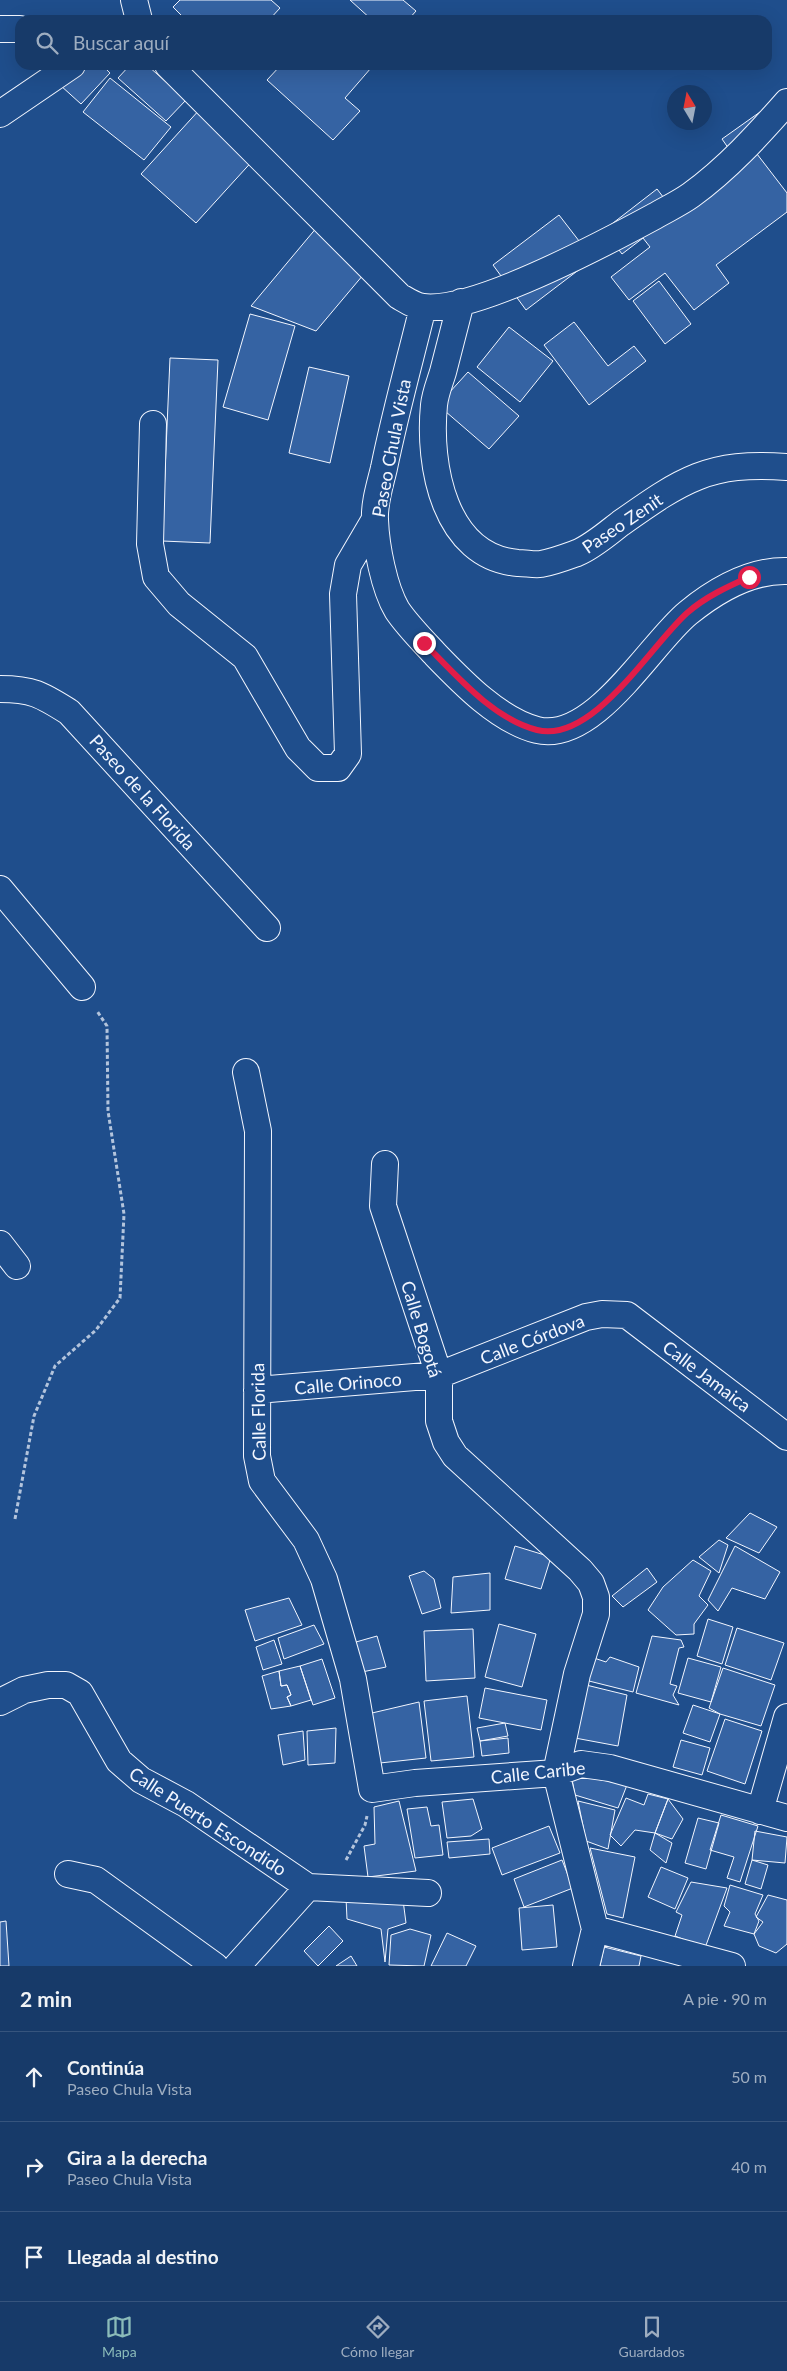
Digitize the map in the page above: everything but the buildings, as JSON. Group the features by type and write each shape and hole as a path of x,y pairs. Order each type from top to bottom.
{"street":[{"path":"134,0 138,15"},
{"path":"0,29 15,29"},
{"path":"0,114 65,70"},
{"path":"173,70 399,296 423,307 462,302 521,281 613,238 691,195 751,143 787,102"},
{"name":"Paseo Zenit","path":"462,302 434,403 432,434 436,473 444,499 457,527 475,547 506,562 540,564 579,552 689,479 718,469 756,465 787,467"},
{"name":"Paseo Chula Vista","path":"423,307 387,450 375,519 384,575 397,610 424,643 467,686 514,721 539,730 566,729 614,696 686,614 717,592 749,577 787,571"},
{"path":"153,424 150,544 156,577 179,604 245,657 298,748 318,768 338,768 348,754 343,594 348,565 375,519"},
{"name":"Paseo de la Florida","path":"0,689 16,689 41,694 69,712 267,928"},
{"path":"0,890 82,987"},
{"name":"Calle Florida","path":"246,1072 258,1131 257,1456 262,1481 306,1540 324,1579 353,1679 372,1788"},
{"name":"Calle Bogotá","path":"385,1164 383,1206 439,1375 439,1421 446,1442 455,1456 580,1570 591,1583 596,1597 596,1614 577,1674 556,1773"},
{"path":"0,1244 17,1266"},
{"name":"Calle Córdova","path":"439,1375 586,1317 602,1314 627,1315"},
{"name":"Calle Jamaica","path":"627,1315 787,1437"},
{"name":"Calle Orinoco","path":"257,1390 439,1375"},
{"name":"Calle Puerto Escondido","path":"0,1702 24,1690 48,1685 66,1685 80,1693 119,1762 141,1780 186,1804 308,1887"},
{"path":"760,1811 787,1717"},
{"name":"Calle Caribe","path":"372,1788 556,1773 581,1764 610,1768 787,1818"},
{"path":"556,1773 596,1929 586,1966"},
{"path":"68,1874 96,1880 215,1966"},
{"path":"236,1966 308,1887 428,1893"},
{"path":"596,1929 732,1966"}],"path":[{"path":"15,1519 34,1416 55,1366 96,1330 120,1298 124,1214 108,1111 107,1026 82,987"},
{"path":"308,1887 343,1866 365,1825 372,1788"}],"route":[{"path":"424,643 467,686 514,721 539,730 566,729 614,696 686,614 717,592 749,577"}]}
